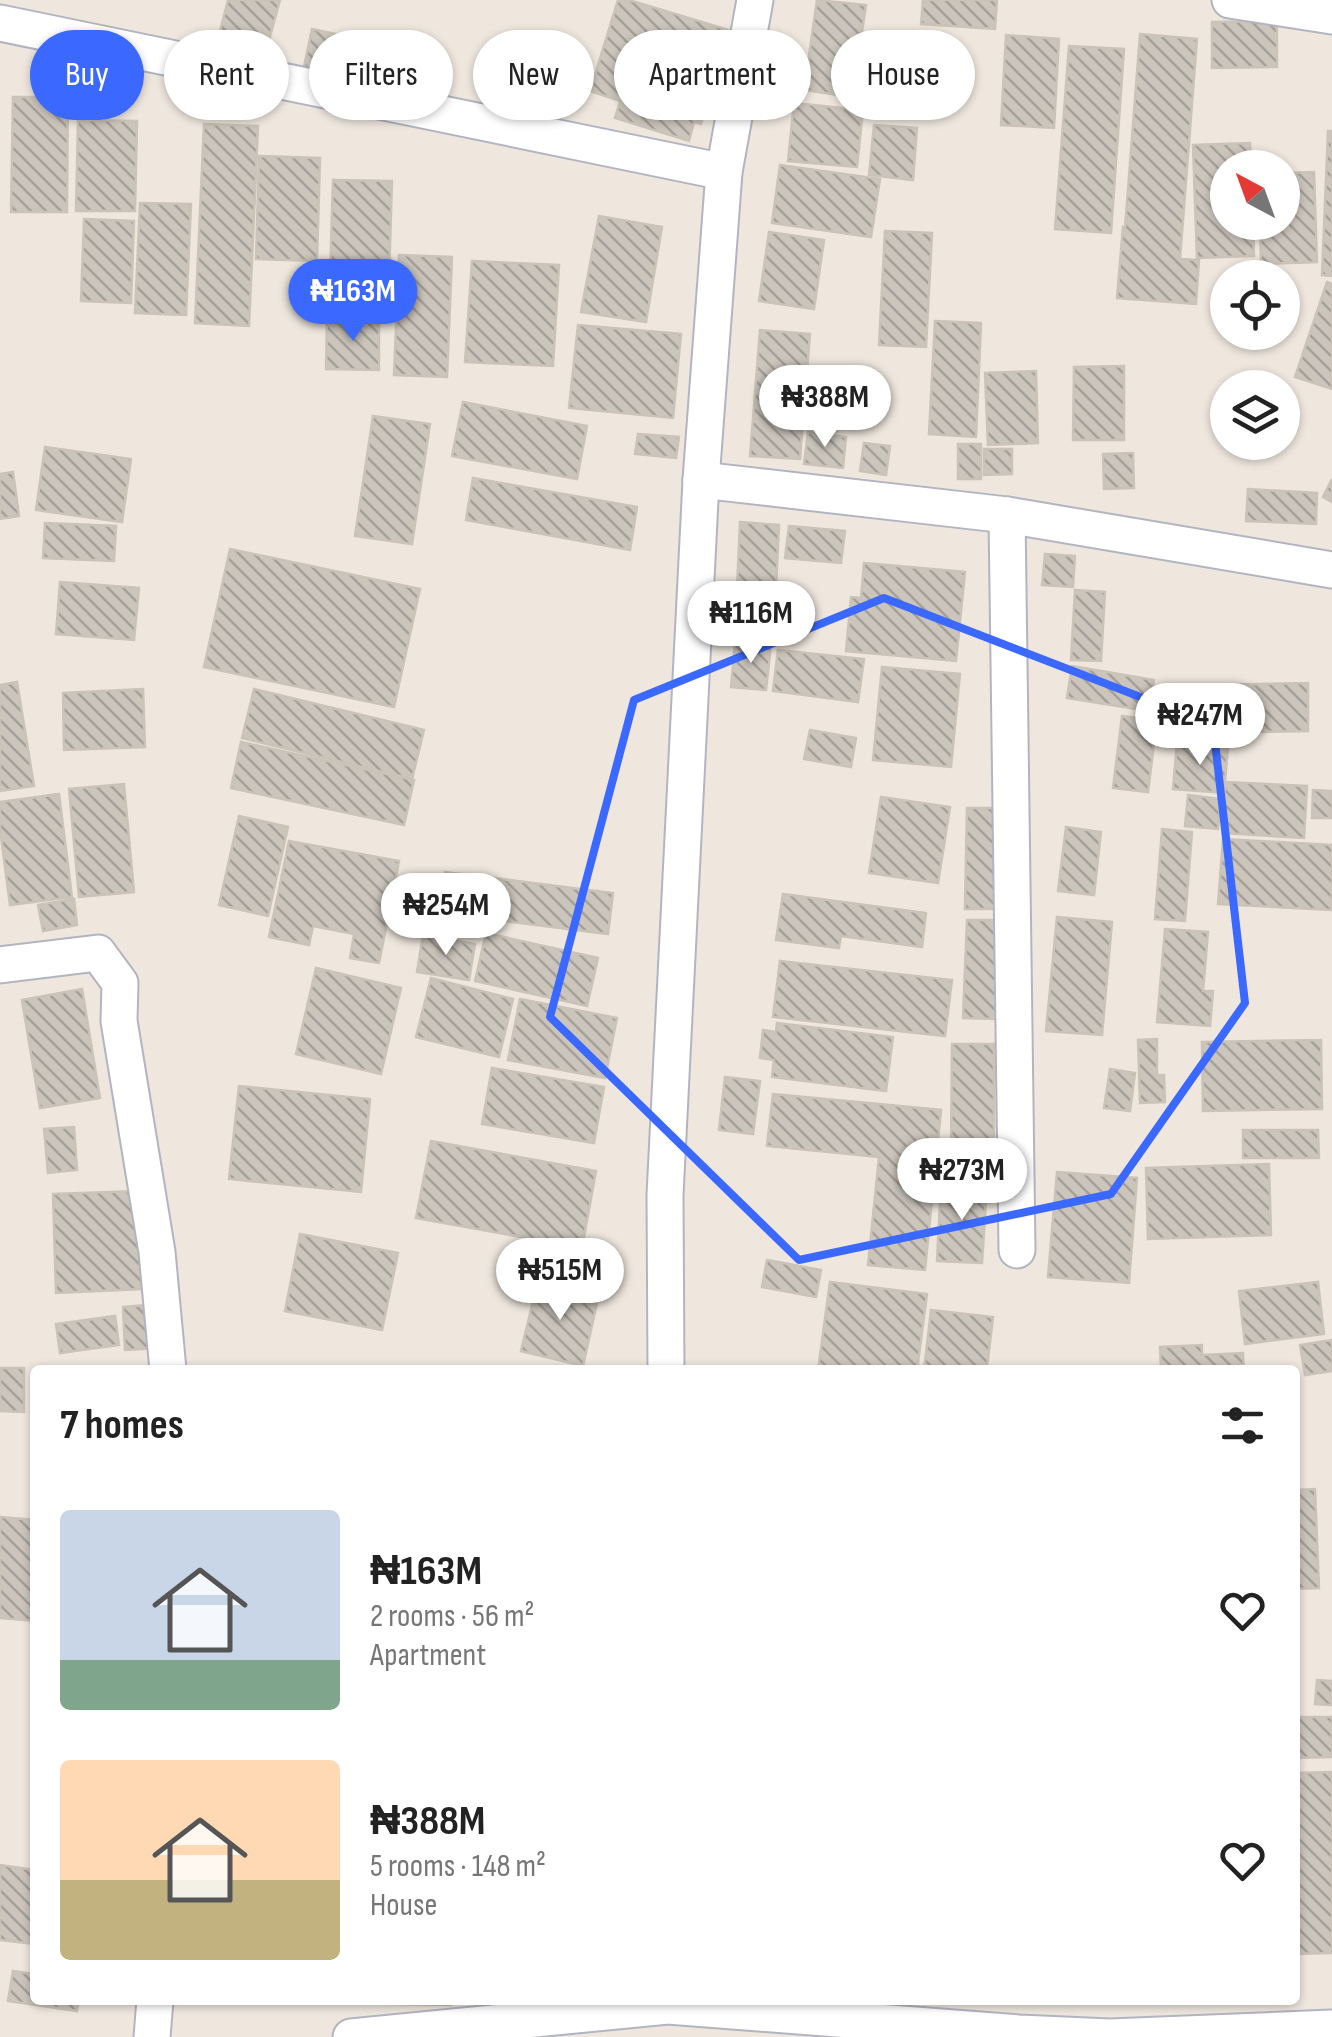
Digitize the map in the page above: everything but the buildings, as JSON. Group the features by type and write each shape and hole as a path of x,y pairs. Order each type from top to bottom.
{"street":[{"path":"666,1365 665,1195 701,480 724,172 755,0"},
{"path":"1230,0 1332,16"},
{"path":"0,23 724,172"},
{"path":"701,480 1007,515 1332,570"},
{"path":"1007,515 1018,1250"},
{"path":"0,965 98,953 120,983 119,1020 157,1252 168,1365"},
{"path":"152,2037 154,2005"},
{"path":"351,2037 649,2005"},
{"path":"690,2005 1019,2035 1110,2037 1332,2028"}],"highlighted area":[{"path":"884,598 1213,725 1245,1003 1111,1194 799,1260 550,1017 634,700"}]}
